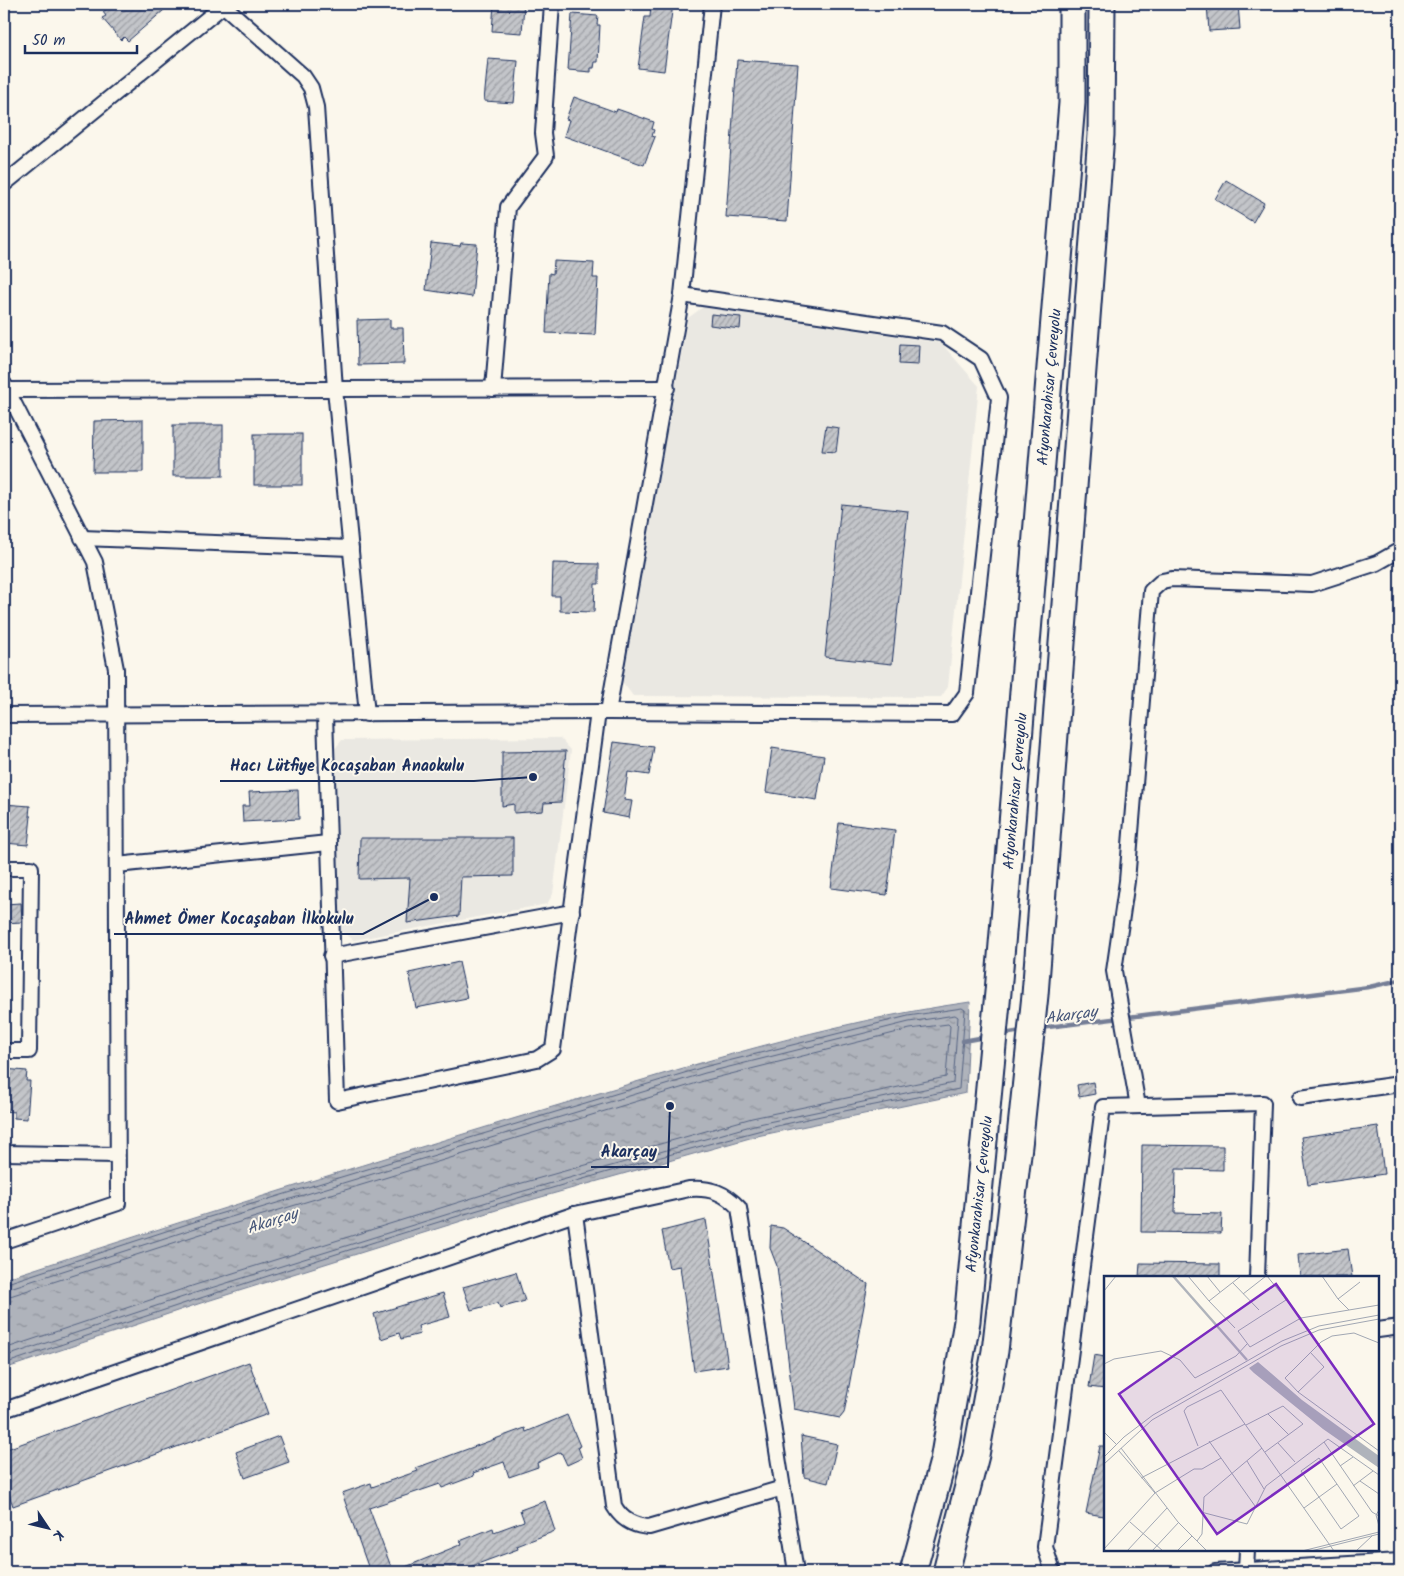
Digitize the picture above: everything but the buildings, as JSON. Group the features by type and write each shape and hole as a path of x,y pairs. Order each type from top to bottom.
{"highway":[{"name":"Afyonkarahisar Çevreyolu","path":"913,1572 943,1461 960,1368 984,1138 998,992 1072,103 1072,4"},
{"path":"946,1572 976,1456 995,1351 1035,995 1101,135 1102,4"}],"street":[{"path":"4,184 223,4 303,76 311,88 316,107 335,389 367,714"},
{"path":"492,389 508,207 546,156 543,133 552,4"},
{"path":"325,714 331,956 337,1101 537,1059 546,1055 553,1049 555,1042 572,912 603,712 666,388 682,295 712,4"},
{"path":"4,715 603,712 952,714 967,693 999,398 981,359 942,333 682,295"},
{"path":"4,1241 118,1203 116,669 94,562 5,387 335,389 666,388"},
{"path":"82,538 351,548"},
{"path":"1138,1106 1114,971 1127,881 1150,591 1162,580 1172,579 1312,584 1377,563 1400,550"},
{"path":"117,866 328,843"},
{"path":"4,868 31,868 29,1051 4,1051"},
{"path":"331,956 572,912"},
{"path":"1300,1098 1400,1084"},
{"path":"1053,1572 1045,1547 1103,1107 1263,1103 1257,1276"},
{"path":"4,1153 118,1155"},
{"path":"4,1410 575,1214 699,1188 718,1192 739,1208 796,1572"},
{"path":"575,1214 614,1506 618,1512 628,1522 649,1527 783,1488"},
{"path":"1379,1330 1400,1327"},
{"path":"1246,1570 1247,1551"},
{"path":"1215,1572 1400,1561"}],"shaded area":[{"path":"703,307 941,343 979,386 948,687 941,697 633,696 621,680 688,318"},
{"path":"560,738 571,750 553,894 547,904 354,940 339,930 333,751 342,740"}],"water":[{"path":"970,1002 966,1093 757,1136 506,1207 201,1303 4,1369 4,1279 344,1171 705,1062 863,1021"}],"waterway":[{"name":"Akarçay","path":"1040,1028 1369,987 1400,980"},
{"name":"Akarçay","path":"1003,1034 1022,1031"},
{"name":"Akarçay","path":"963,1041 985,1037"}],"place":[{"name":"Hacı Lütfiye Kocaşaban Anaokulu","path":"533,777"},
{"name":"Ahmet Ömer Kocaşaban İlkokulu","path":"434,897"},
{"name":"Akarçay","path":"670,1106"}]}
